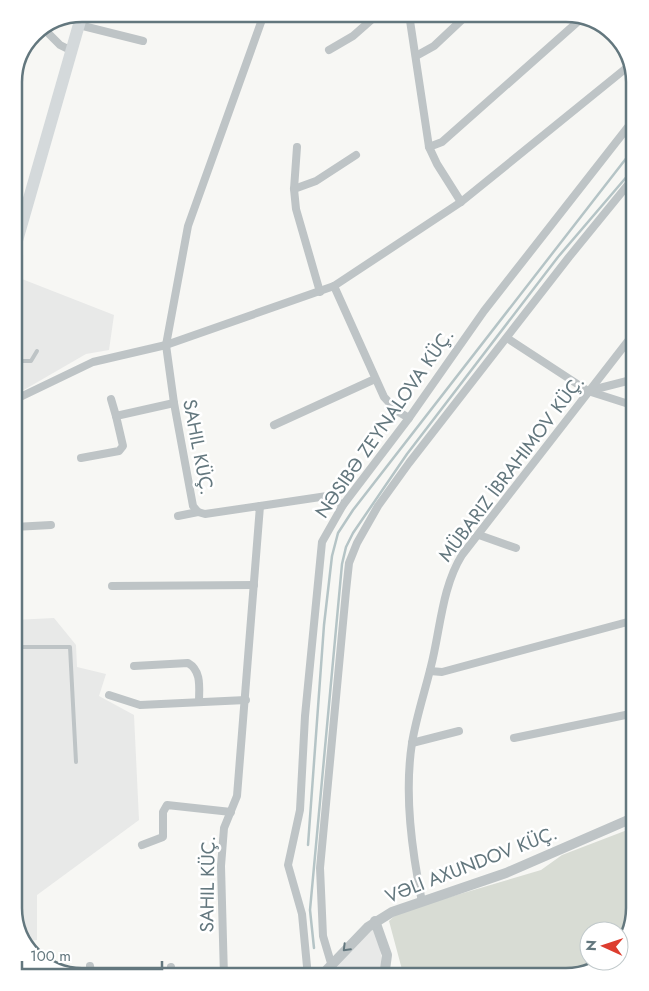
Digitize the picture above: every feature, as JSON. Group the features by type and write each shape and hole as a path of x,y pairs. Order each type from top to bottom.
{"main road":[{"path":"23,221 80,22"}],"street":[{"path":"89,22 143,42"},
{"name":"SAHIL KÜÇ.","path":"224,968 221,866 224,828 237,796 260,506 205,514 198,512 193,506 174,403 166,345 188,226 261,22"},
{"path":"329,50 353,36 368,23"},
{"path":"410,23 430,147 437,164 461,202"},
{"path":"416,56 434,46 459,23"},
{"path":"430,147 442,142 576,24"},
{"path":"48,33 60,45 72,51"},
{"path":"23,396 94,362 166,345 334,286 461,202 625,69"},
{"name":"NƏSIBƏ ZEYNALOVA KÜÇ.","path":"307,968 302,914 289,876 288,857 298,826 300,810 305,716 316,617 319,554 329,527 343,505 409,418 462,340 523,258 626,129"},
{"path":"298,147 294,189 296,209 320,292"},
{"path":"294,189 316,181 356,156"},
{"path":"331,963 323,936 320,868 349,563 357,543 378,506 409,463 626,187"},
{"path":"334,286 376,379 390,405 409,418"},
{"path":"507,338 588,391 626,403"},
{"name":"MÜBARIZ İBRAHIMOV KÜÇ.","path":"422,902 410,824 412,743 418,709 430,671 449,581 462,555 626,343"},
{"path":"274,425 376,379"},
{"path":"588,391 626,381"},
{"path":"80,458 119,451 123,446 111,399"},
{"path":"116,416 174,403"},
{"path":"260,506 327,496 343,505"},
{"path":"178,516 198,512"},
{"path":"22,527 51,525"},
{"path":"479,535 516,548"},
{"path":"112,586 254,585"},
{"path":"430,671 442,672 626,622"},
{"path":"134,666 188,663 194,666 199,676 199,702"},
{"path":"109,695 140,705 246,700"},
{"path":"514,738 626,715"},
{"path":"412,743 459,731"},
{"path":"142,845 163,837 162,812 167,805 231,812"},
{"name":"VƏLI AXUNDOV KÜÇ.","path":"327,968 375,921 398,909 506,874 626,821"},
{"path":"375,921 386,955 385,968"}],"lane":[{"path":"23,360 31,360 37,351"},
{"path":"22,647 70,647 76,762"}],"shaded area":[{"path":"23,279 114,315 109,350 86,354 23,391"},
{"path":"54,618 76,645 77,667 106,674 99,696 134,715 139,820 37,895 37,940 33,941 27,931 22,908 22,620"},
{"path":"626,830 625,921 579,921 579,967 402,968 389,921 399,912 541,870 562,855"},
{"path":"373,929 380,947 381,968 334,968"}],"waterway":[{"path":"308,845 324,625 332,556 338,533 353,510 626,159"},
{"path":"314,948 310,910 342,564 346,547 353,533 407,454 558,257 626,178"}]}
